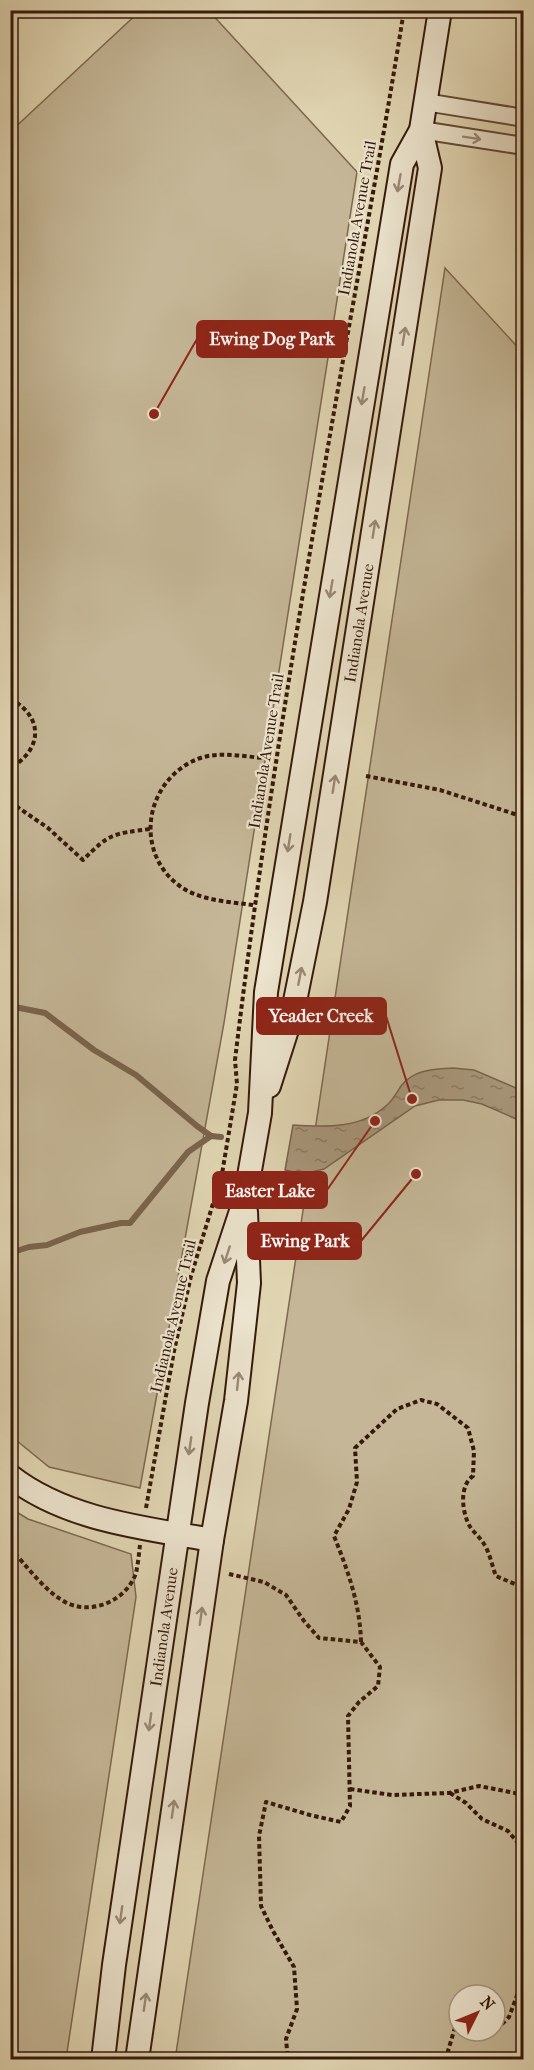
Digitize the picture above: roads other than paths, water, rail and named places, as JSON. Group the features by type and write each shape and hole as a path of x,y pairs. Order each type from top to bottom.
{"main road":[{"name":"Indianola Avenue","path":"260,1113 293,1011 317,891 430,168 421,130 440,10"},
{"name":"Indianola Avenue","path":"103,2060 114,1965 197,1402 218,1281 245,1199 260,1113 266,992 283,875 402,164 421,130"},
{"name":"Indianola Avenue","path":"137,2060 212,1540 236,1401 249,1283 245,1199"},
{"path":"10,1476 26,1489 73,1511 212,1540"}],"street":[{"path":"425,102 524,118"},
{"path":"421,130 524,146"}],"water":[{"path":"453,1068 474,1070 523,1091 523,1122 482,1104 463,1100 439,1100 415,1106 324,1169 303,1174 285,1170 293,1125 343,1125 366,1119 387,1105 406,1080 412,1076 425,1071"},
{"path":"523,1397 523,1463 517,1421"}],"waterway":[{"path":"10,1006 45,1013 94,1050 136,1075 211,1136 221,1137"},
{"path":"10,1253 29,1247 47,1245 80,1232 130,1223 188,1152 211,1136"}],"place":[{"name":"Ewing Dog Park","path":"154,414"},
{"name":"Yeader Creek","path":"412,1099"},
{"name":"Easter Lake","path":"375,1121"},
{"name":"Ewing Park","path":"416,1174"}]}
